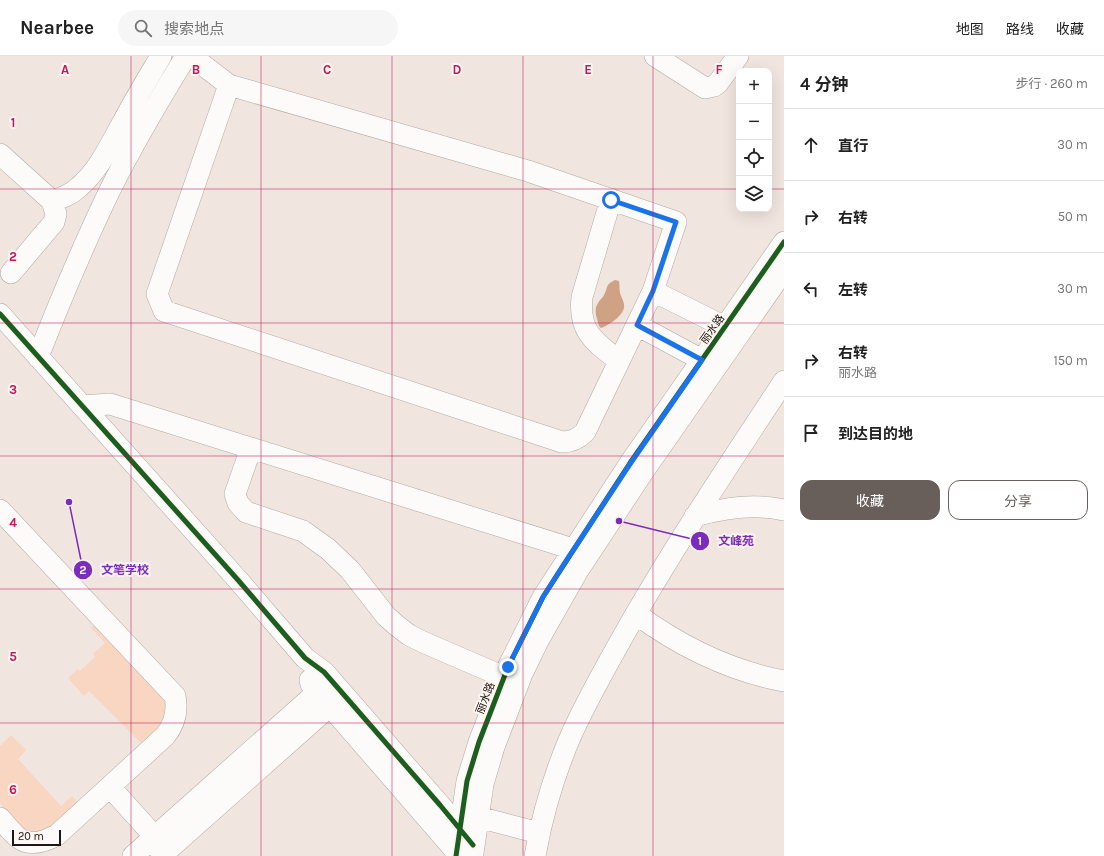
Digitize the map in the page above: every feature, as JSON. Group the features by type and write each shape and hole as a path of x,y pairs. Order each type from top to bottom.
{"street":[{"path":"52,202 80,187 97,167 161,56"},
{"path":"38,357 83,246 109,192 134,145 186,56"},
{"path":"191,56 229,85 528,171 676,222 653,291 585,432 573,441 562,442 164,311 157,294 229,85"},
{"path":"655,56 705,88 714,86 718,83 738,56"},
{"path":"0,154 52,202 56,214 54,222 11,273"},
{"path":"611,200 582,297 581,305 583,320 593,340 620,361"},
{"name":"丽水路","path":"460,828 467,781 481,736 504,677 543,597 630,464 784,242"},
{"path":"464,853 478,817 483,784 508,710 532,653 557,605 643,472 784,270"},
{"path":"653,291 725,327"},
{"path":"0,314 238,580 305,658 324,672 330,693 464,853"},
{"path":"637,325 702,360"},
{"path":"535,856 546,806 557,772 569,740 604,671 636,614 695,516 784,381"},
{"path":"82,406 110,404 573,549"},
{"path":"251,448 235,494 238,503 246,512 304,532 328,549 350,570 386,616 409,635 504,677"},
{"path":"695,516 727,508 760,507 784,510"},
{"path":"0,510 175,696 177,710 170,730 57,835 43,841 31,842 20,839 0,818"},
{"path":"636,614 678,642 700,653 749,672 784,681"},
{"path":"330,693 460,828 464,853"},
{"path":"133,856 158,846 330,693"},
{"path":"110,787 158,846"},
{"path":"478,817 539,833"}],"shaded area":[{"path":"615,280 619,281 620,294 624,302 624,308 616,319 601,328 599,326 596,314 596,308 608,285"},
{"path":"96,623 165,697 169,716 143,745 89,691 84,696 68,678 78,669 80,671 95,657 93,654 105,643 91,628"},
{"path":"11,735 26,750 18,759 61,806 72,796 79,804 55,826 41,833 26,831 0,803 0,746"}],"cycle path":[{"path":"456,856 467,781 479,742 508,667 543,597 630,463 784,242"},
{"path":"0,314 238,580 305,658 324,672 473,845"}],"place":[{"name":"文笔学校","path":"69,502"},
{"name":"文峰苑","path":"619,521"}],"route":[{"path":"508,667 543,597 630,464 702,360 637,325 653,291 676,222 611,200"}]}
